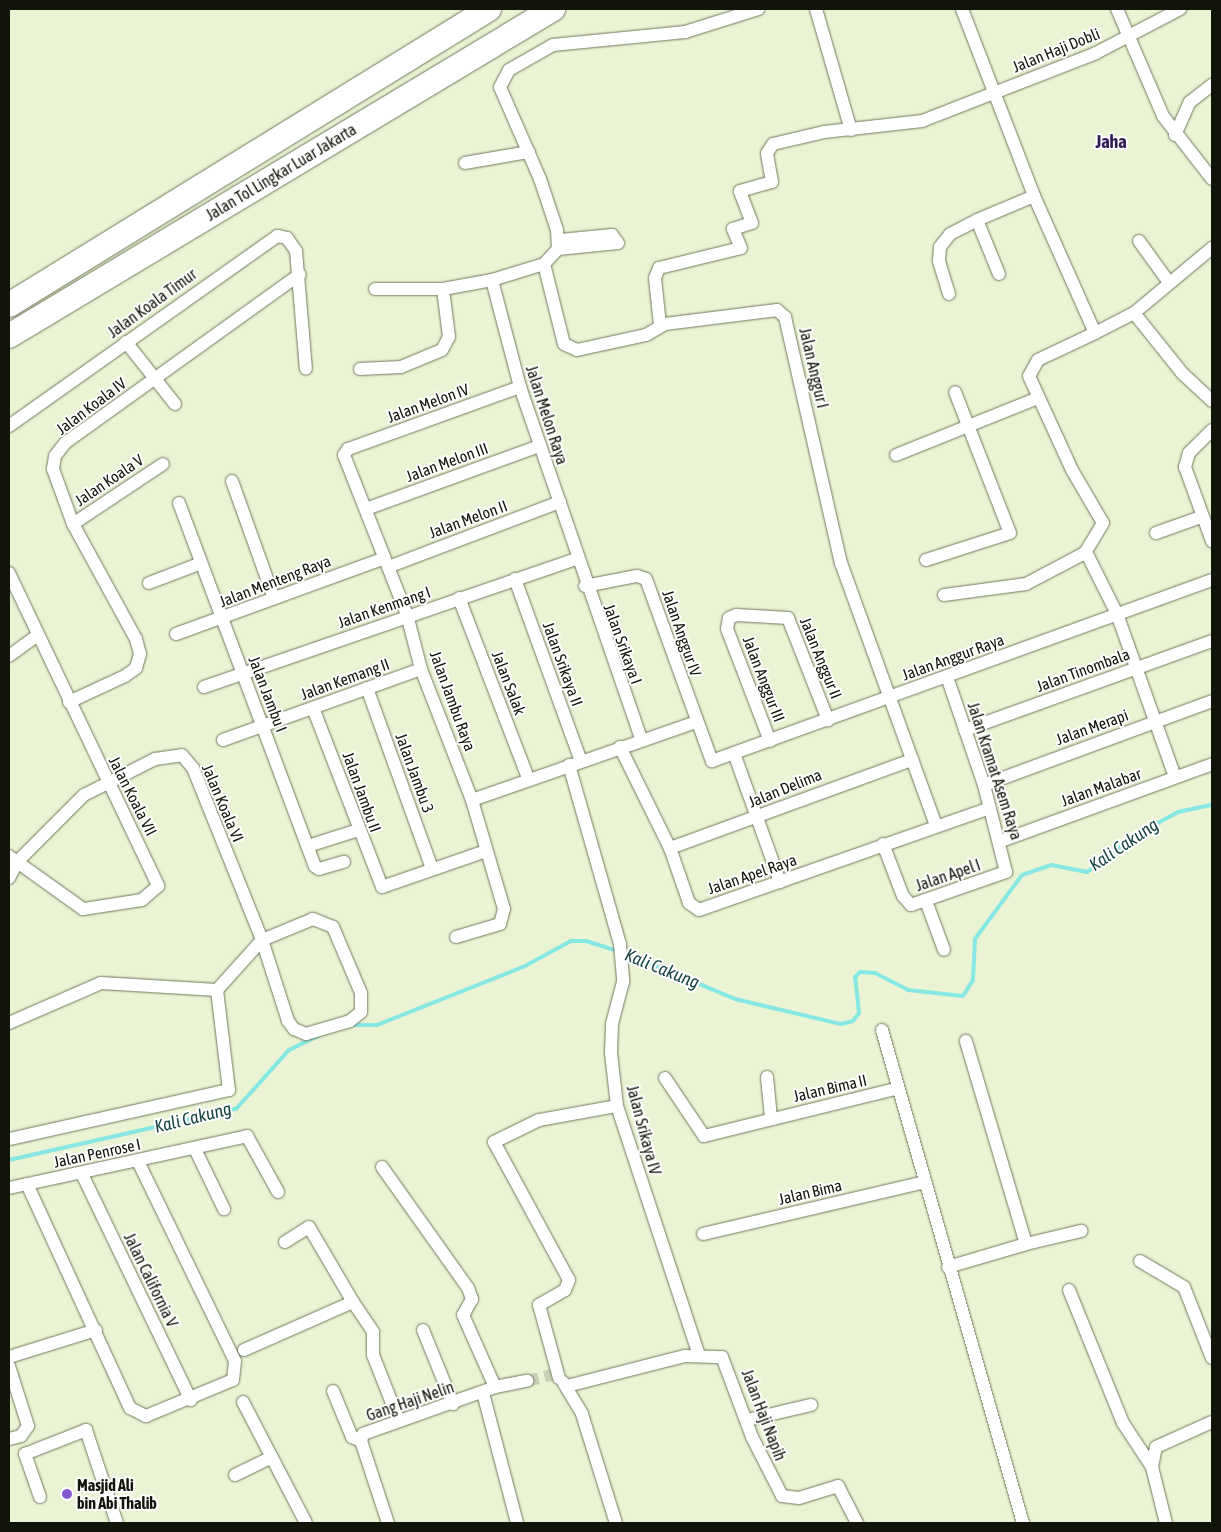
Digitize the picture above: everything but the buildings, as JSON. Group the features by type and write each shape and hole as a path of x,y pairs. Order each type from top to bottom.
{"highway":[{"name":"Jalan Tol Lingkar Luar Jakarta","path":"9,305 489,9"},
{"name":"Jalan Tol Lingkar Luar Jakarta","path":"9,336 554,9"}],"street":[{"path":"376,289 443,289 492,280 544,264 559,244 529,152 500,87 509,70 548,46 685,32 758,9"},
{"path":"816,9 851,130"},
{"path":"962,9 1034,196 1095,332"},
{"path":"1117,9 1175,135 1212,179"},
{"name":"Jalan Haji Dobli","path":"660,326 655,278 659,268 740,248 733,229 752,223 740,191 772,182 769,147 800,136 922,121 1131,36 1180,9"},
{"path":"1175,135 1190,102 1212,85"},
{"path":"465,164 529,152"},
{"path":"950,294 939,261 940,246 950,234 977,220 1034,196"},
{"path":"977,220 999,274"},
{"name":"Jalan Koala Timur","path":"9,426 277,236 287,238 296,250 300,274 306,369"},
{"path":"1139,241 1168,281"},
{"path":"944,595 1026,584 1084,555 1103,522 1038,398 1029,376 1033,364 1134,312 1168,281 1212,248"},
{"name":"Jalan Anggur I","path":"544,264 564,344 578,350 646,335 660,326 777,310 785,317 841,563 936,825"},
{"name":"Jalan Koala IV","path":"69,702 125,676 136,668 140,654 136,639 73,524 53,469 55,456 65,443 300,274"},
{"name":"Jalan Melon Raya","path":"492,280 520,387 560,502 576,559"},
{"path":"360,370 401,367 442,350 449,337 443,289"},
{"path":"1134,312 1182,372 1212,401"},
{"path":"126,342 175,404"},
{"name":"Jalan Melon IV","path":"348,449 520,387"},
{"path":"926,560 1010,533 955,392"},
{"path":"896,455 1038,398"},
{"path":"1212,430 1189,453 1185,467 1201,517 1212,541"},
{"name":"Jalan Melon III","path":"366,509 539,446"},
{"name":"Jalan Jambu Raya","path":"348,449 344,455 406,616 421,669 472,800 505,917 491,928 456,937"},
{"name":"Jalan Koala V","path":"73,524 163,464"},
{"path":"232,481 274,598"},
{"name":"Jalan Melon II","path":"386,562 560,502"},
{"name":"Jalan Jambu I","path":"179,504 199,564 319,870 344,862"},
{"path":"1156,533 1201,517"},
{"path":"1084,555 1117,614 1175,777"},
{"name":"Jalan Kenmang I","path":"204,687 576,559"},
{"name":"Jalan Srikaya I","path":"576,559 641,739"},
{"name":"Jalan Menteng Raya","path":"176,634 274,598 386,562"},
{"path":"149,583 199,564"},
{"name":"Jalan Koala VII","path":"9,573 37,636 107,781 156,877 158,886 152,896 83,909 13,859"},
{"name":"Jalan Anggur IV","path":"585,586 636,576 646,579 707,756"},
{"name":"Jalan Srikaya II","path":"515,579 575,763"},
{"name":"Jalan Anggur Raya","path":"707,756 712,762 736,756 770,741 1212,580"},
{"name":"Jalan Salak","path":"459,598 528,780"},
{"name":"Jalan Anggur II","path":"727,629 729,618 736,615 788,618 828,720"},
{"name":"Jalan Anggur III","path":"727,629 770,741"},
{"path":"9,656 37,636"},
{"name":"Jalan Tinombala","path":"965,730 1212,641"},
{"name":"Jalan Kemang II","path":"223,740 421,669"},
{"name":"Jalan Kramat Asem Raya","path":"947,677 984,784 1001,841 1008,867 1003,874"},
{"name":"Jalan Jambu 3","path":"367,688 432,869"},
{"name":"Jalan Merapi","path":"984,784 1212,700"},
{"name":"Jalan Jambu II","path":"313,708 358,830 382,887 432,869"},
{"path":"472,800 641,739 696,722"},
{"name":"Jalan Apel Raya","path":"620,747 670,848 689,903 699,910 936,825 990,808"},
{"name":"Jalan Koala VI","path":"107,781 155,759 182,755 193,768 262,940"},
{"path":"736,756 756,818 780,882"},
{"name":"Jalan Delima","path":"670,848 912,760"},
{"name":"Jalan Srikaya IV","path":"575,763 620,944 623,968 612,1024 617,1106 698,1353"},
{"name":"Jalan Malabar","path":"1001,841 1212,764"},
{"path":"9,878 13,859 64,812 107,781"},
{"path":"308,846 358,830"},
{"name":"Jalan Apel I","path":"883,844 906,902 926,901 1003,874"},
{"path":"432,869 486,851"},
{"path":"926,901 944,950"},
{"path":"9,1139 229,1090 217,990 262,940 313,919 324,920 333,927 361,993 361,1012 350,1021 306,1034 294,1029 262,940"},
{"path":"9,1023 102,983 217,990"},
{"path":"882,1030 896,1089 1023,1523"},
{"path":"966,1041 1026,1244"},
{"name":"Jalan Bima II","path":"767,1077 771,1118"},
{"name":"Jalan Bima II","path":"666,1078 699,1134 710,1136 771,1118 896,1089"},
{"path":"616,1523 582,1414 559,1380 539,1305 565,1290 569,1280 494,1142 539,1120 617,1106"},
{"name":"Jalan Penrose I","path":"9,1188 82,1174 247,1136 278,1192"},
{"path":"195,1149 224,1208"},
{"path":"27,1184 96,1330 130,1408 137,1414 146,1416 191,1400 233,1380 235,1361 138,1161"},
{"path":"382,1167 468,1288 472,1299 462,1315 489,1390 518,1523"},
{"name":"Jalan California V","path":"82,1174 191,1400"},
{"name":"Jalan Bima","path":"703,1234 924,1182"},
{"path":"285,1242 309,1227 373,1332 373,1354 399,1421"},
{"path":"948,1267 1026,1244 1081,1231"},
{"path":"1140,1260 1184,1287 1212,1358"},
{"path":"1069,1290 1123,1424 1152,1467 1166,1523"},
{"path":"244,1350 353,1302"},
{"path":"9,1357 96,1330"},
{"path":"423,1330 452,1404"},
{"path":"559,1380 698,1353"},
{"name":"Jalan Haji Napih","path":"698,1353 722,1357 747,1420 782,1496 799,1498 838,1486 857,1523"},
{"path":"9,1366 28,1426 21,1436 9,1439"},
{"name":"Gang Haji Nelin","path":"388,1523 361,1441 363,1434 489,1390 527,1381"},
{"path":"333,1391 352,1437 361,1441"},
{"path":"243,1402 306,1523"},
{"path":"747,1420 811,1405"},
{"path":"1152,1467 1156,1448 1212,1422"},
{"path":"40,1498 25,1454 86,1430 117,1523"},
{"path":"235,1475 272,1457"}],"waterway":[{"name":"Kali Cakung","path":"353,1025 377,1025 523,967 571,941 586,941 627,954 735,999 841,1024 853,1021 859,1013 855,977 860,972 875,973 908,990 963,996 973,980 975,939 1022,875 1051,865 1087,872 1139,833 1178,812 1212,805"},
{"name":"Kali Cakung","path":"9,1160 236,1109 289,1050 320,1035"}],"tunnel":[{"path":"527,1381 551,1375"}],"place":[{"name":"Masjid Ali bin Abi Thalib","path":"67,1494"}],"district":[{"name":"Jaha","path":"1111,142"}]}
